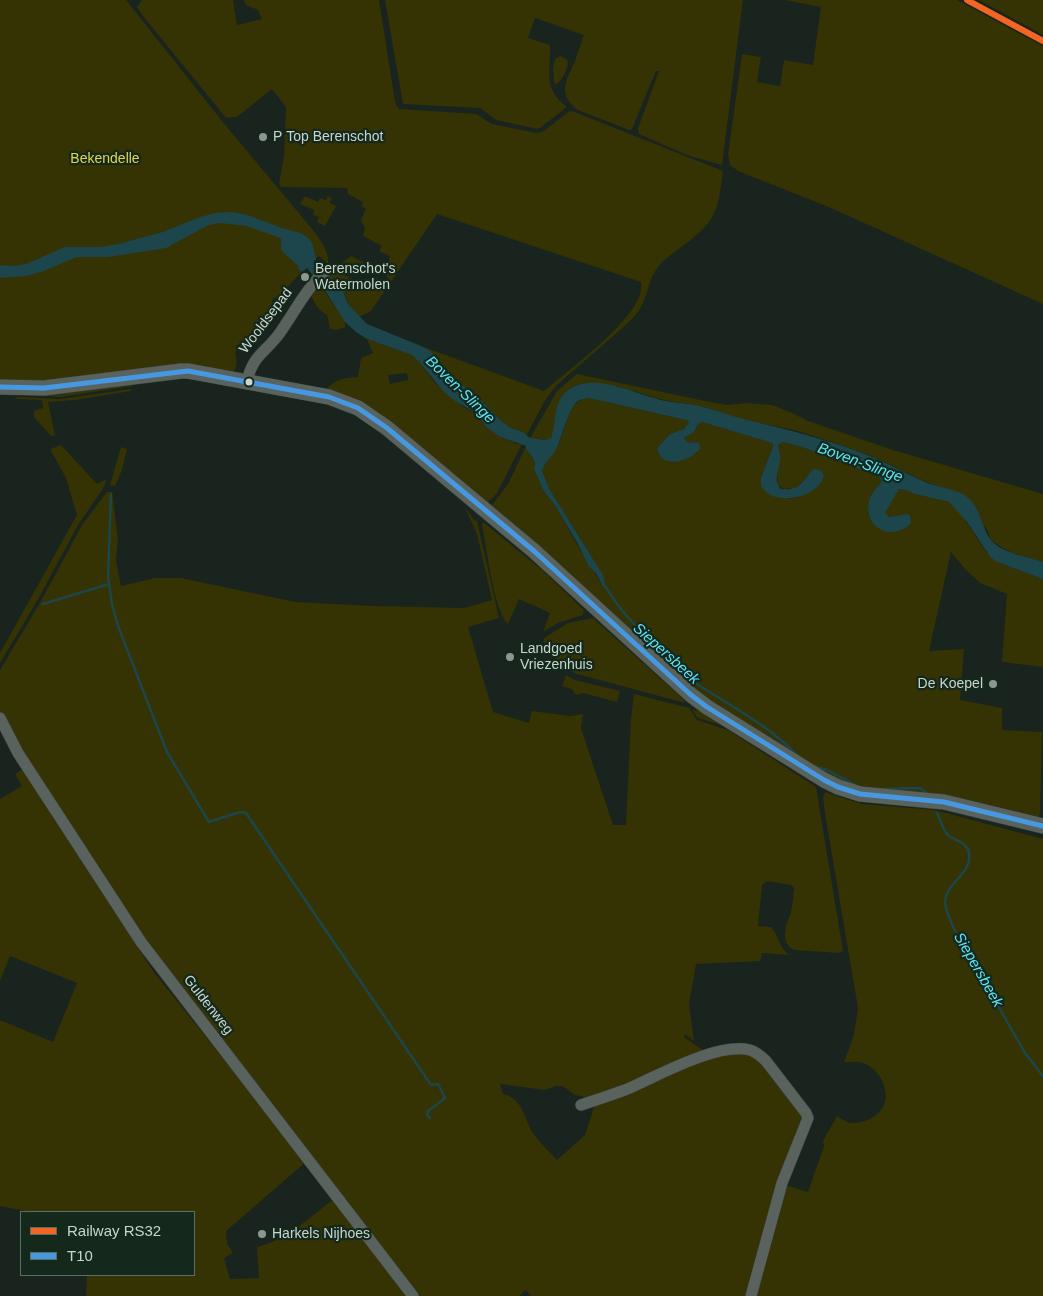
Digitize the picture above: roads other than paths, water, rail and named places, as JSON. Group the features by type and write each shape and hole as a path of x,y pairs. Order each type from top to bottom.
{"main road":[{"path":"0,387 44,388 181,371 247,381 329,397 349,404 371,416 534,551 707,708 824,780 860,794 944,802 1043,826"}],"street":[{"name":"Wooldsepad","path":"247,381 250,369 258,356 277,337 315,280 325,271"},
{"name":"Guldenweg","path":"0,718 18,753 141,942 414,1296"},
{"path":"581,1105 624,1090 713,1053 750,1050 766,1061 808,1118 782,1183 751,1296"}],"water":[{"path":"231,212 299,232 311,242 316,259 313,262 321,271 314,277 307,268 302,272 298,269 299,267 281,250 281,238 247,226 220,223 209,225 166,248 108,257 77,257 27,276 0,278 0,265 26,264 65,247 99,247 118,244 163,232 200,217"},
{"name":"Boven-Slinge","path":"327,273 343,291 348,304 367,324 430,351 454,379 476,395 501,421 511,428 523,432 530,438 545,440 551,438 557,407 563,394 578,385 588,383 610,385 656,399 700,406 855,450 925,482 963,494 972,501 988,535 996,545 1009,552 1043,562 1043,579 991,558 967,522 949,502 899,489 885,513 889,517 910,515 911,523 904,529 896,532 881,530 870,519 868,511 870,498 882,481 878,476 802,447 783,442 778,445 780,459 777,482 781,489 797,487 813,469 820,470 824,475 821,483 814,490 796,497 775,497 767,493 761,486 761,477 773,444 702,422 698,424 694,432 684,438 687,442 699,443 700,449 683,460 669,461 660,455 657,448 670,434 684,429 689,422 589,398 582,399 575,404 566,421 558,445 542,471 550,490 603,575 606,588 603,587 596,573 589,567 578,544 554,504 543,490 534,469 535,463 526,446 500,437 486,427 474,412 455,401 443,391 412,355 367,339 356,332 345,322 324,289 317,282"}],"waterway":[{"path":"111,494 108,576 112,604 118,626 167,752 209,822 240,812 246,813 431,1085 438,1084 445,1098 428,1111 427,1115 430,1118"},
{"path":"43,604 109,584"},
{"name":"Siepersbeek","path":"606,587 633,623 685,675 762,725 797,755"},
{"name":"Siepersbeek","path":"816,767 827,770 854,784"},
{"name":"Siepersbeek","path":"879,789 920,788 928,794"},
{"name":"Siepersbeek","path":"937,813 947,834 966,846 969,853 967,866 946,895 947,911 953,927 1025,1053 1043,1076"}],"rail line":[{"name":"RS32","path":"967,0 1043,41"}],"place":[{"name":"P Top Berenschot","path":"263,137"},
{"name":"Berenschot's Watermolen","path":"305,277"},
{"name":"Landgoed Vriezenhuis","path":"510,657"},
{"name":"De Koepel","path":"993,684"},
{"name":"Harkels Nijhoes","path":"262,1234"}],"park label":[{"name":"Bekendelle","path":"105,159"}]}
